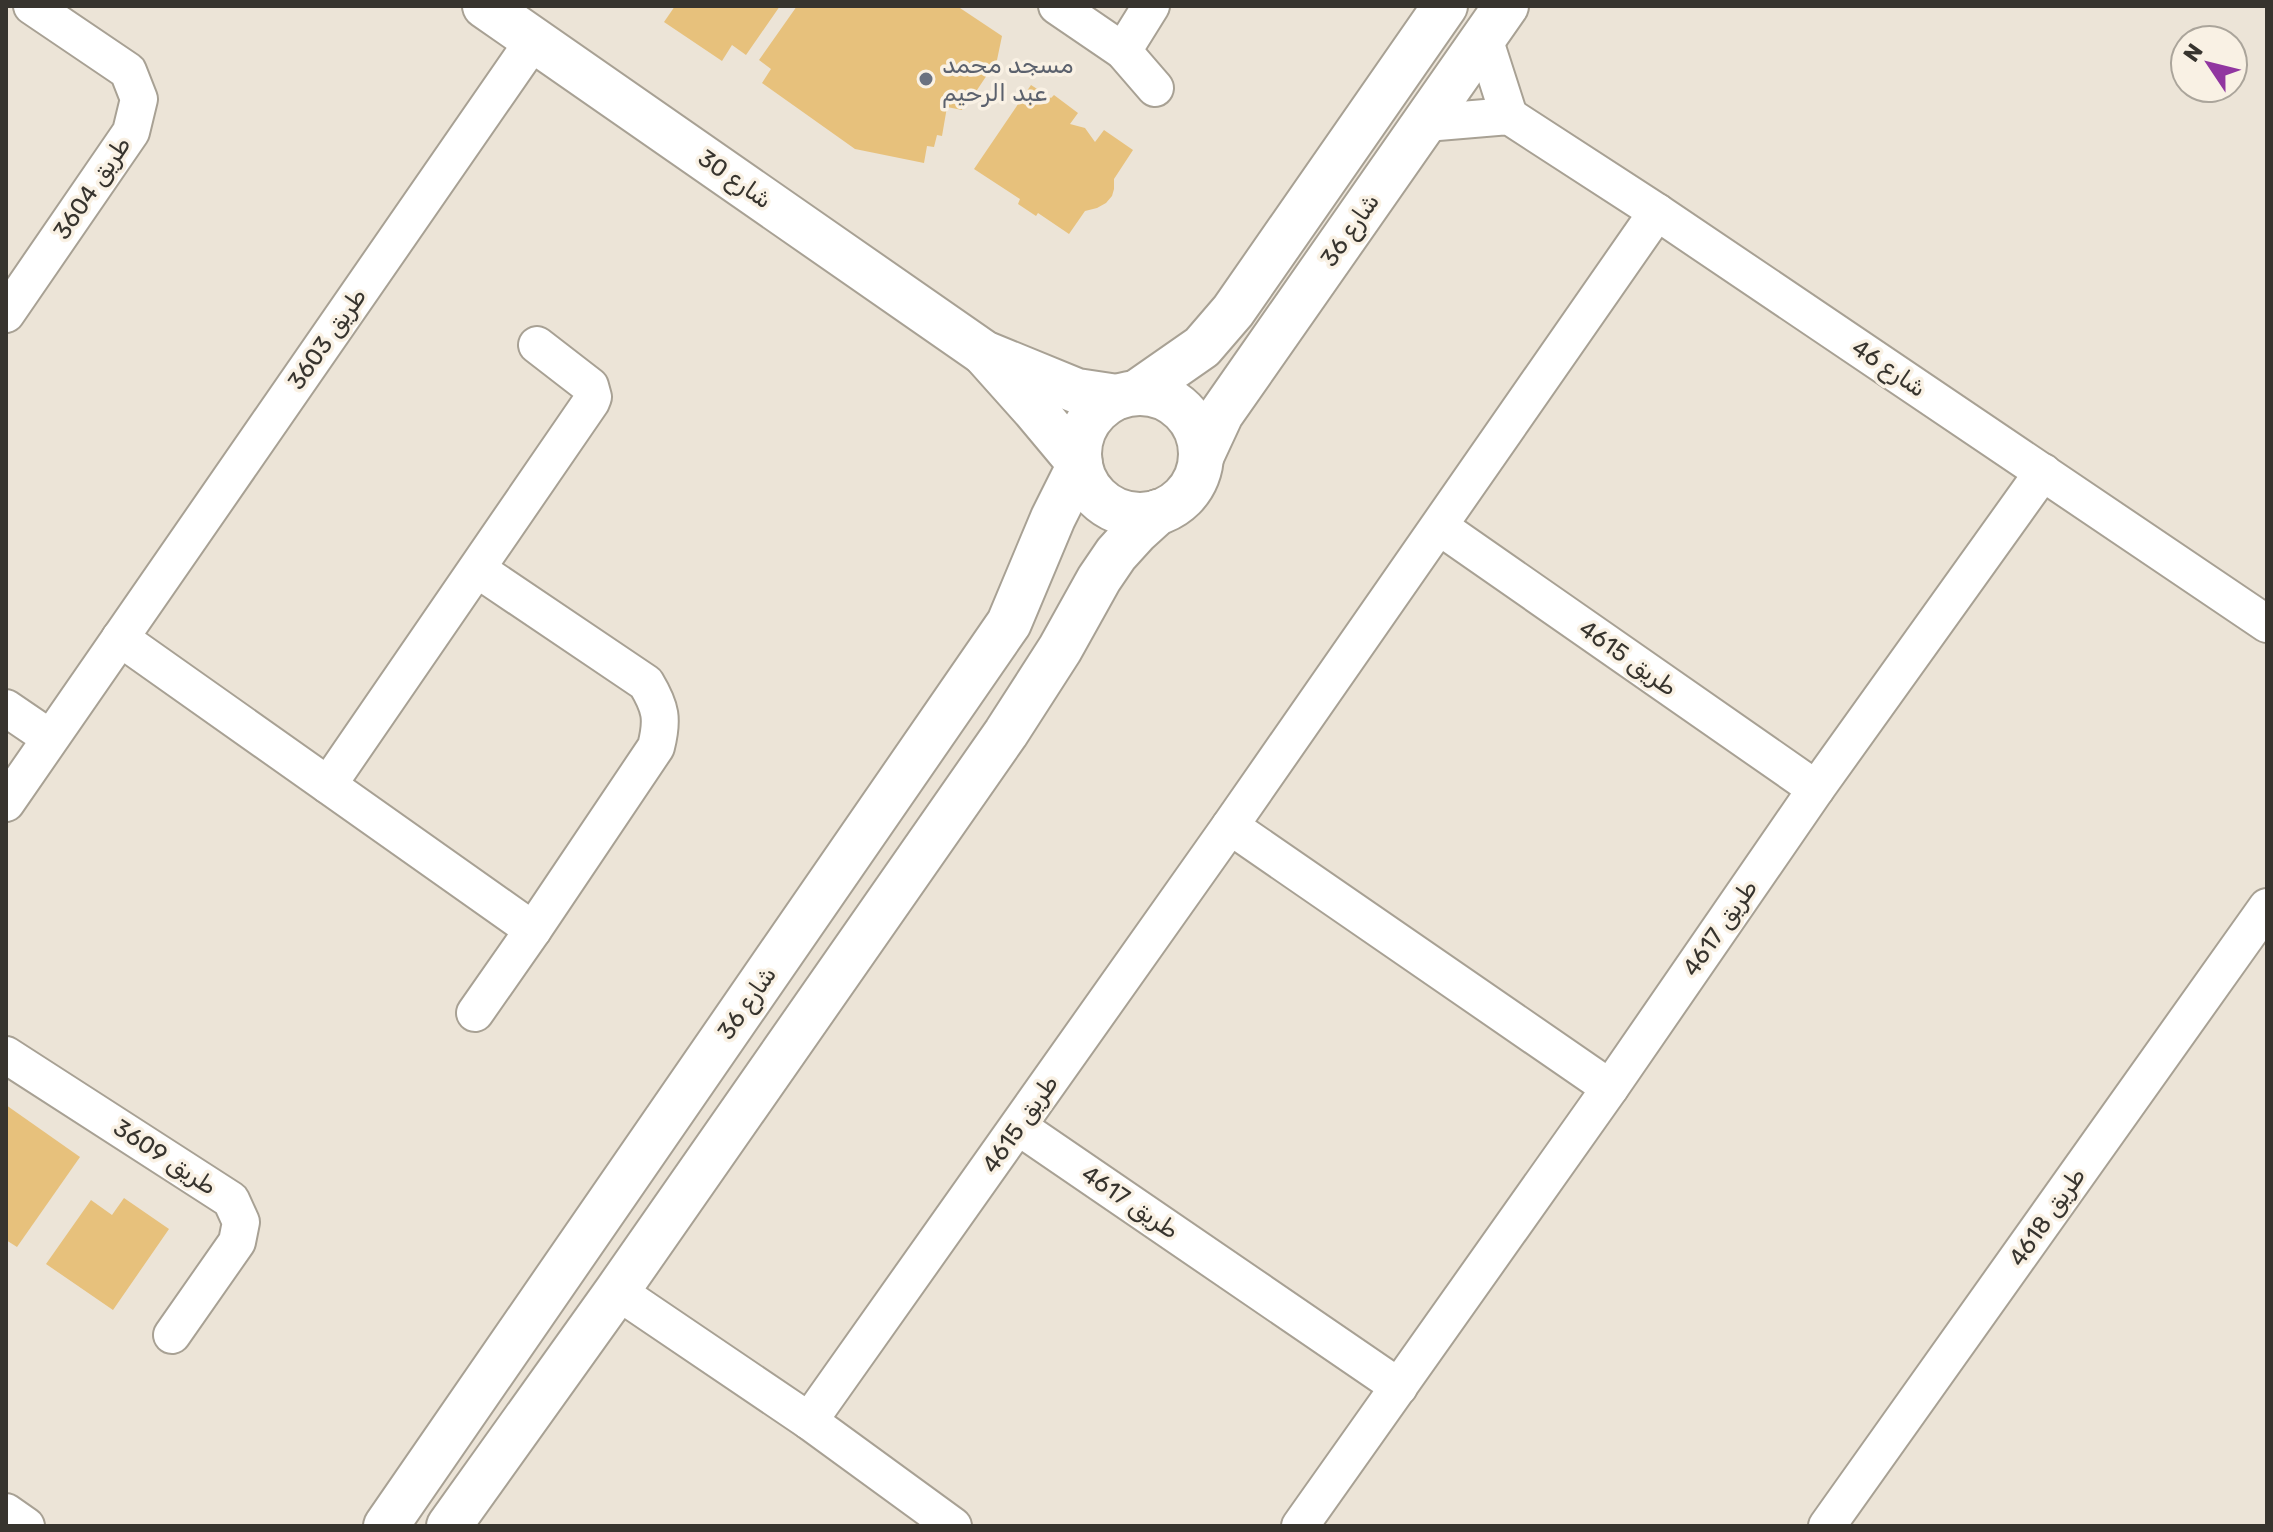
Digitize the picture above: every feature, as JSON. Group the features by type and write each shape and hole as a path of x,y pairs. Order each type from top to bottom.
{"street":[{"name":"طريق 3604","path":"6,314 131,132 139,99 128,71 32,6"},
{"name":"شارع 30","path":"485,6 984,353 1077,391 1126,395"},
{"path":"1057,6 1123,51 1155,88"},
{"path":"1123,51 1151,6"},
{"name":"شارع 36","path":"1126,395 1202,347 1233,311 1445,6"},
{"path":"1426,123 1509,116 1495,22"},
{"name":"شارع 36","path":"1201,457 1221,414 1495,22"},
{"name":"طريق 3603","path":"6,803 534,40"},
{"name":"شارع 46","path":"1509,116 1657,212 2267,624"},
{"name":"طريق 4615","path":"809,1421 1440,527 1657,212"},
{"path":"328,785 593,397 590,386 537,345"},
{"name":"شارع 30","path":"984,353 1080,464"},
{"path":"1126,395 1164,398 1177,405 1195,428 1201,457 1196,475 1175,504 1141,515 1123,513 1094,495 1085,481 1080,464 1080,444 1087,424 1099,408 1126,395"},
{"name":"شارع 36","path":"386,1526 1009,623 1053,518 1080,464"},
{"name":"طريق 4617","path":"1300,1526 1610,1088 1816,789 2043,472"},
{"path":"449,1526 617,1291 1034,692 1116,554 1158,512"},
{"name":"طريق 4615","path":"1440,527 1816,789"},
{"path":"475,1013 656,747 661,725 658,702 646,683 477,569"},
{"path":"120,638 533,930"},
{"path":"6,708 50,738"},
{"path":"1230,826 1610,1088"},
{"name":"طريق 4618","path":"1827,1526 2267,907"},
{"name":"طريق 3609","path":"6,1055 231,1200 241,1222 237,1242 172,1335"},
{"name":"طريق 4617","path":"1019,1127 1399,1387"},
{"path":"617,1291 809,1421 953,1526"}],"building":[{"path":"675,6 780,6 746,55 732,45 722,61 664,22"},
{"path":"797,6 957,6 1002,36 997,60 971,99 964,98 962,110 947,107 942,136 937,135 934,147 927,146 924,163 855,149 762,83 771,69 759,60"},
{"path":"1031,85 1051,98 1054,95 1078,113 1070,124 1085,128 1095,142 1104,130 1133,150 1114,179 1112,196 1097,208 1085,211 1069,234 1018,204 1020,199 974,169"},
{"path":"6,1105 80,1157 17,1247 6,1240"},
{"path":"124,1198 169,1229 113,1310 46,1264 91,1200 112,1215"}],"place":[{"name":"مسجد محمد عبد الرحيم","path":"926,79"}]}
